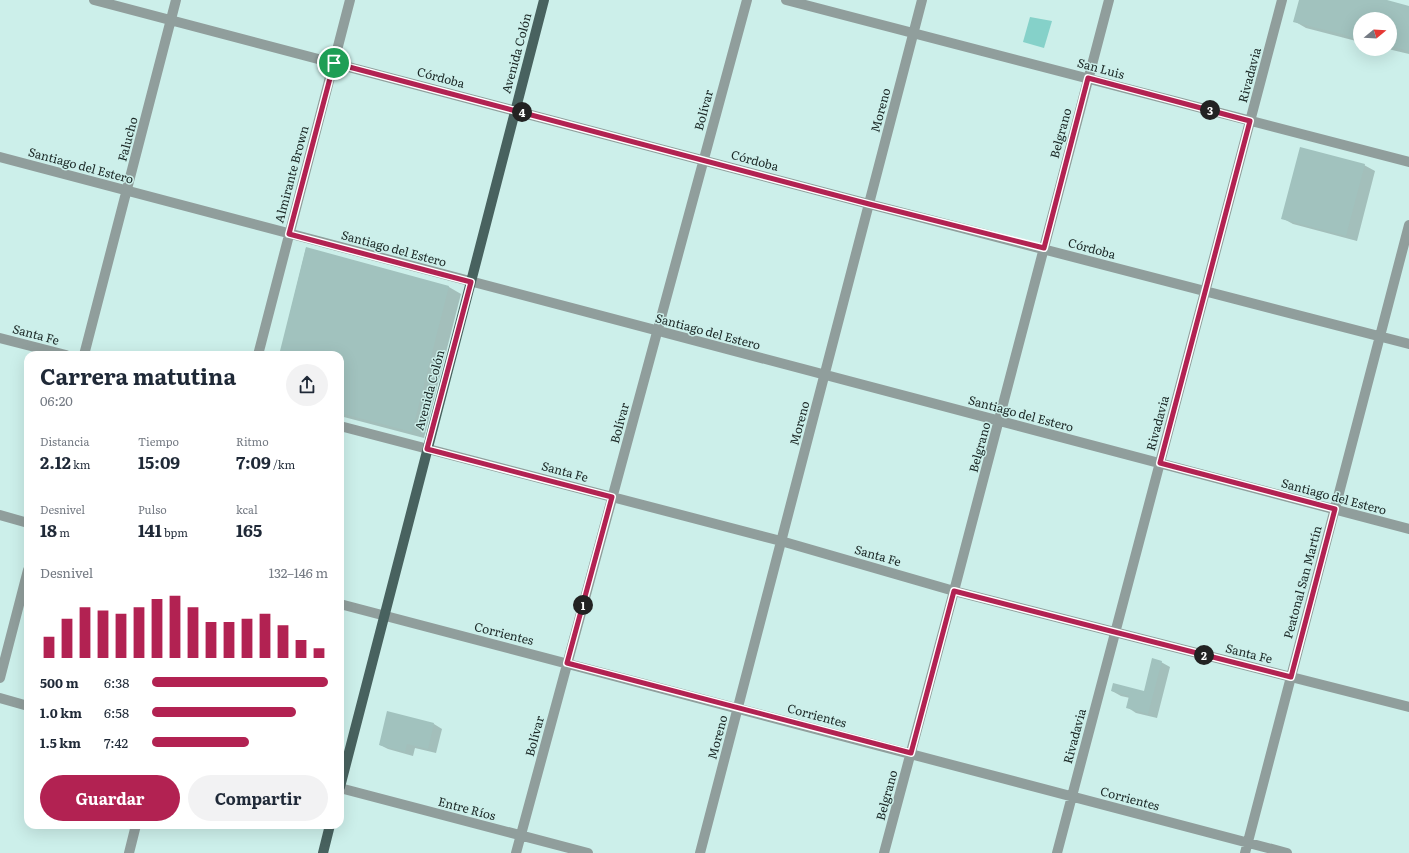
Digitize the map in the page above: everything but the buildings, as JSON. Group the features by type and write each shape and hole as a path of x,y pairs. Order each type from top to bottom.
{"main road":[{"name":"Avenida Colón","path":"344,772 544,0"},
{"path":"323,853 329,829"}],"street":[{"name":"Córdoba","path":"94,0 869,204 1044,248 1409,344"},
{"name":"Falucho","path":"85,351 176,0"},
{"name":"Almirante Brown","path":"259,351 350,0"},
{"name":"Bolívar","path":"516,853 747,0"},
{"name":"San Luis","path":"786,0 1409,162"},
{"name":"Moreno","path":"700,853 922,0"},
{"name":"Belgrano","path":"884,853 999,421 1108,0"},
{"name":"Rivadavia","path":"1057,853 1282,0"},
{"name":"Santiago del Estero","path":"0,157 1409,529"},
{"name":"Peatonal San Martín","path":"1245,853 1409,225"},
{"name":"Santa Fe","path":"0,338 50,351"},
{"name":"Santa Fe","path":"344,427 782,541 954,591 1409,707"},
{"path":"0,515 24,522"},
{"path":"0,678 24,585"},
{"name":"Corrientes","path":"344,605 1287,853"},
{"path":"0,698 24,705"},
{"name":"Entre Ríos","path":"344,789 588,853"},
{"path":"129,853 135,829"}],"shaded area":[{"path":"1030,17 1052,21 1044,48 1023,42"}],"route":[{"path":"334,63 869,204 1044,248 1088,78 1250,121 1160,463 1335,509 1291,677 954,591 911,753 567,663 612,497 427,449 471,282 289,234 334,63"}]}
